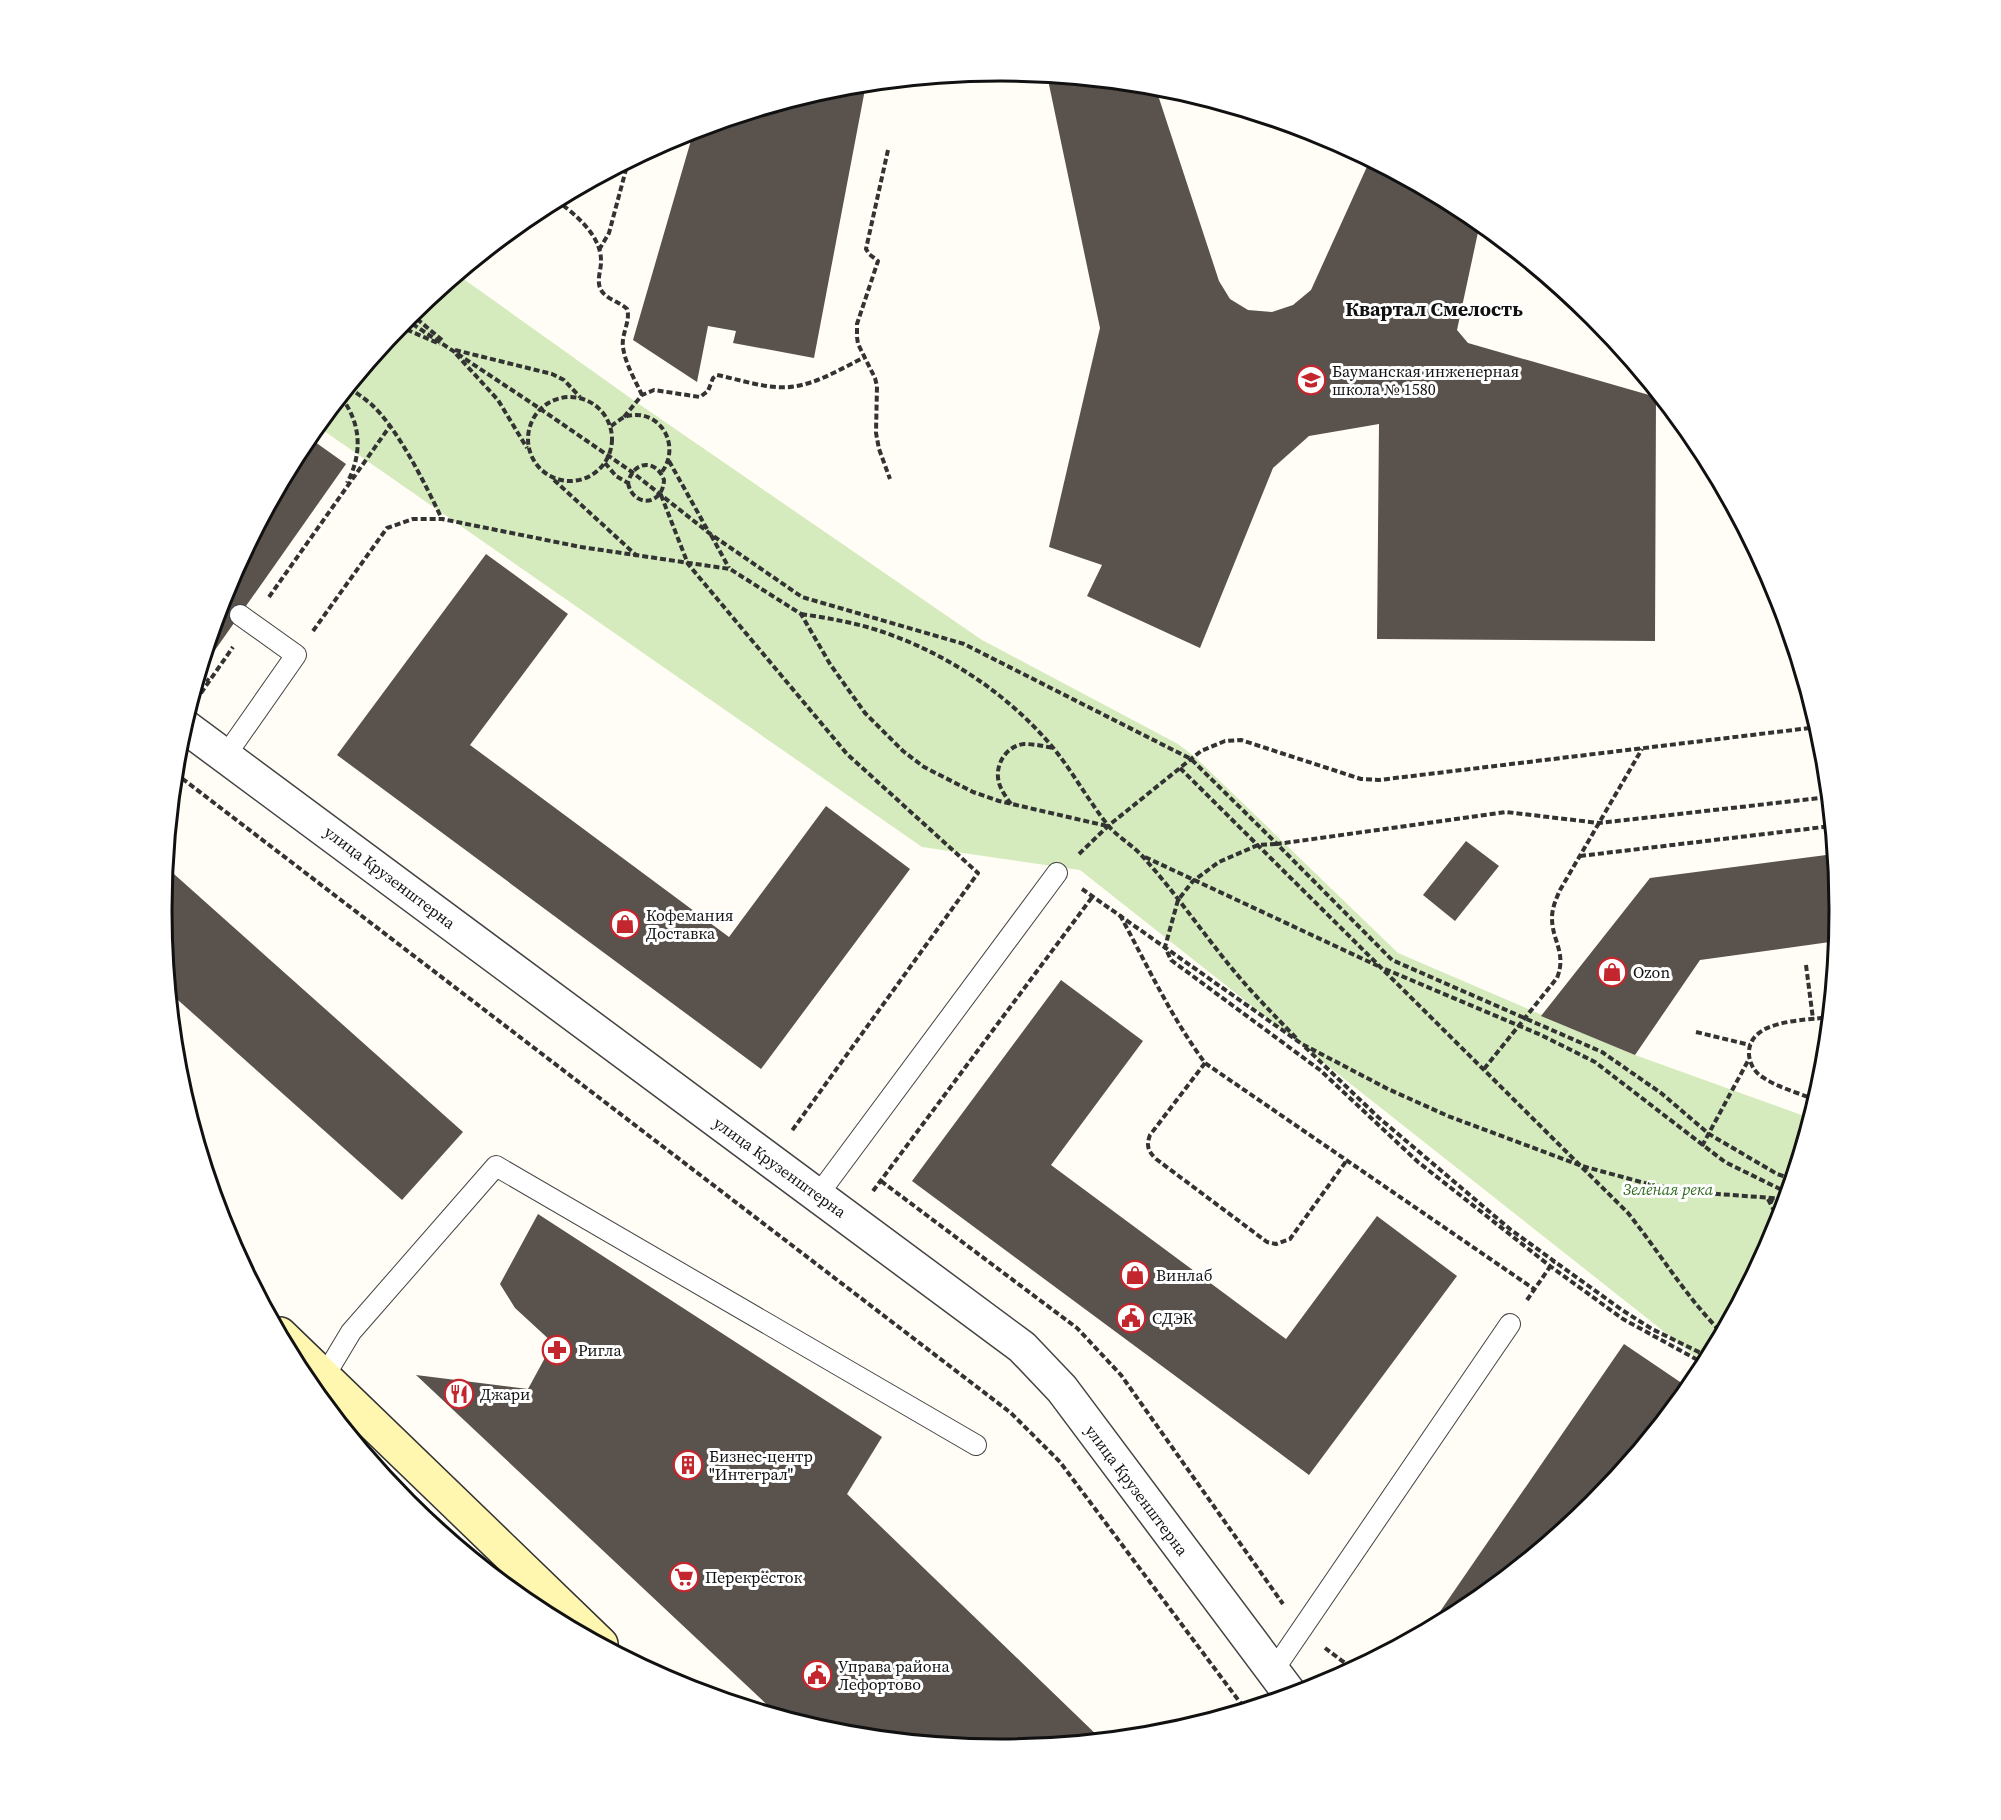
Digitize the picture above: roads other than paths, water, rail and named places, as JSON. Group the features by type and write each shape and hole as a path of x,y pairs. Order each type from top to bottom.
{"street":[{"name":"улица Крузенштерна","path":"191,731 1022,1347 1069,1398 1282,1683"},
{"path":"321,1385 579,1623"}],"lane":[{"path":"226,755 296,655 245,619"},
{"path":"818,1195 1057,873"},
{"path":"319,1382 351,1332 496,1166 976,1445"},
{"path":"1282,1683 1510,1324"}],"place":[{"name":"Бауманская инженерная школа № 1580","path":"1311,380"},
{"name":"Кофемания Доставка","path":"625,924"},
{"name":"Ozon","path":"1612,972"},
{"name":"Винлаб","path":"1135,1275"},
{"name":"СДЭК","path":"1131,1318"},
{"name":"Ригла","path":"557,1350"},
{"name":"Джари","path":"459,1394"},
{"name":"Бизнес-центр \"Интеграл\"","path":"688,1465"},
{"name":"Перекрёсток","path":"684,1577"},
{"name":"Управа района Лефортово","path":"817,1675"}],"district":[{"name":"Квартал Смелость","path":"1434,309"}],"park label":[{"name":"Зелёная река","path":"1668,1189"}]}
